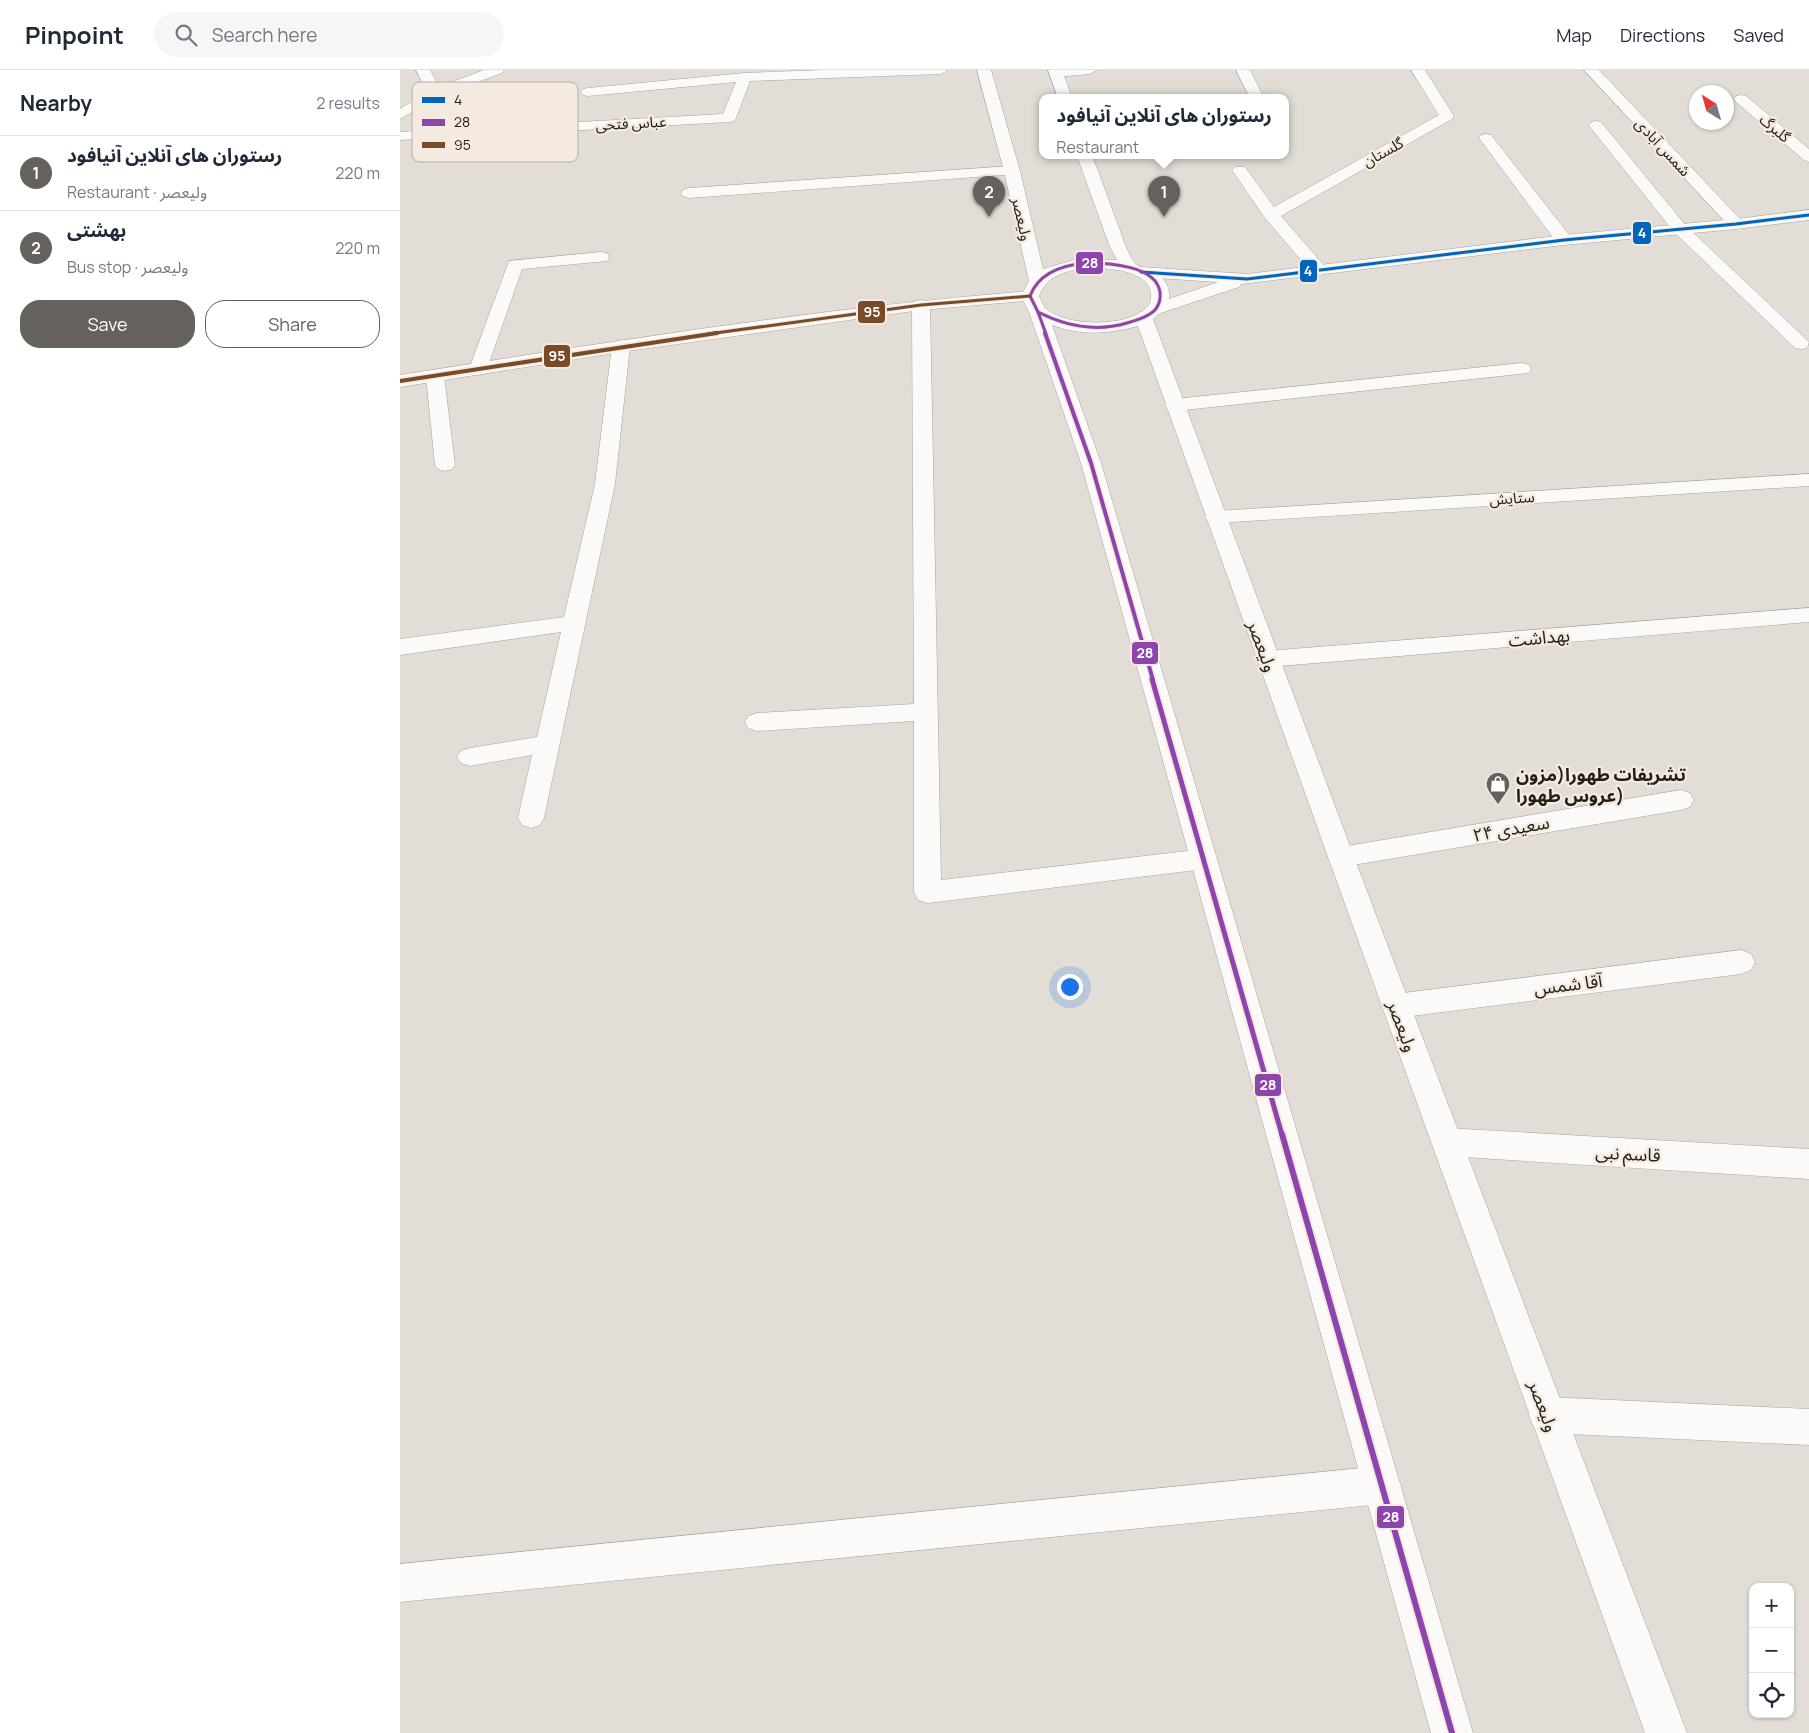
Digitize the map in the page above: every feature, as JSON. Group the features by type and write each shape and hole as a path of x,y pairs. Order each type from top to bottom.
{"street":[{"path":"423,70 429,82"},
{"path":"588,92 746,77 941,70"},
{"name":"ولیعصر","path":"984,70 1012,171 1035,296 1091,463 1452,1733"},
{"path":"1064,94 1055,71 1090,70"},
{"path":"1243,70 1255,94"},
{"name":"گلستان","path":"1270,215 1447,116 1418,70"},
{"name":"شمس آبادی","path":"1591,70 1736,224"},
{"path":"464,82 491,71"},
{"name":"عباس فتحی","path":"578,126 729,118 746,77"},
{"name":"گلبرگ","path":"1741,99 1809,157"},
{"path":"400,115 412,108"},
{"path":"1596,125 1680,229 1801,344"},
{"path":"1486,138 1564,240"},
{"path":"1086,159 1118,247 1135,270 1153,280 1160,289 1160,300 1149,314"},
{"path":"1240,170 1270,215 1318,270"},
{"path":"689,193 1012,171"},
{"path":"400,381 621,346 921,305 1035,296 1054,270 1077,264 1104,263 1135,270 1246,279 1564,240 1736,224 1809,215"},
{"path":"478,369 515,265 601,257"},
{"path":"1035,296 1058,323 1088,328 1118,326 1246,279"},
{"path":"921,305 928,892 1204,859"},
{"name":"ولیعصر","path":"1149,314 1175,405 1666,1733"},
{"path":"531,818 605,484 621,346"},
{"path":"1175,405 1522,369"},
{"path":"435,376 445,465"},
{"name":"ستایش","path":"1216,517 1809,480"},
{"name":"بهداشت","path":"1268,659 1809,615"},
{"path":"400,647 574,623"},
{"path":"757,722 926,712"},
{"path":"470,757 547,744"},
{"name":"۲۴ سعیدی","path":"1341,857 1681,800"},
{"name":"آقا شمس","path":"1396,1006 1741,962"},
{"name":"قاسم نبی","path":"1447,1142 1809,1164"},
{"path":"1547,1415 1809,1427"},
{"path":"400,1583 1382,1485"}],"transit line":[{"name":"4","path":"1141,272 1247,279 1564,240 1736,224 1809,215"},
{"name":"28","path":"1038,312 1062,323 1074,326 1097,328 1122,325 1146,316 1155,309 1160,301 1160,290 1155,281 1136,270 1111,264 1086,263 1067,266 1047,274 1036,283 1030,296 1038,312 1091,463 1452,1733"},
{"name":"95","path":"400,381 621,346 921,305 1030,296"}],"place":[{"name":"بهشتی","path":"989,217"},
{"name":"رستوران های آنلاین آنیافود","path":"1164,217"},
{"name":"تشریفات طهورا(مزون عروس طهورا)","path":"1498,805"}]}
